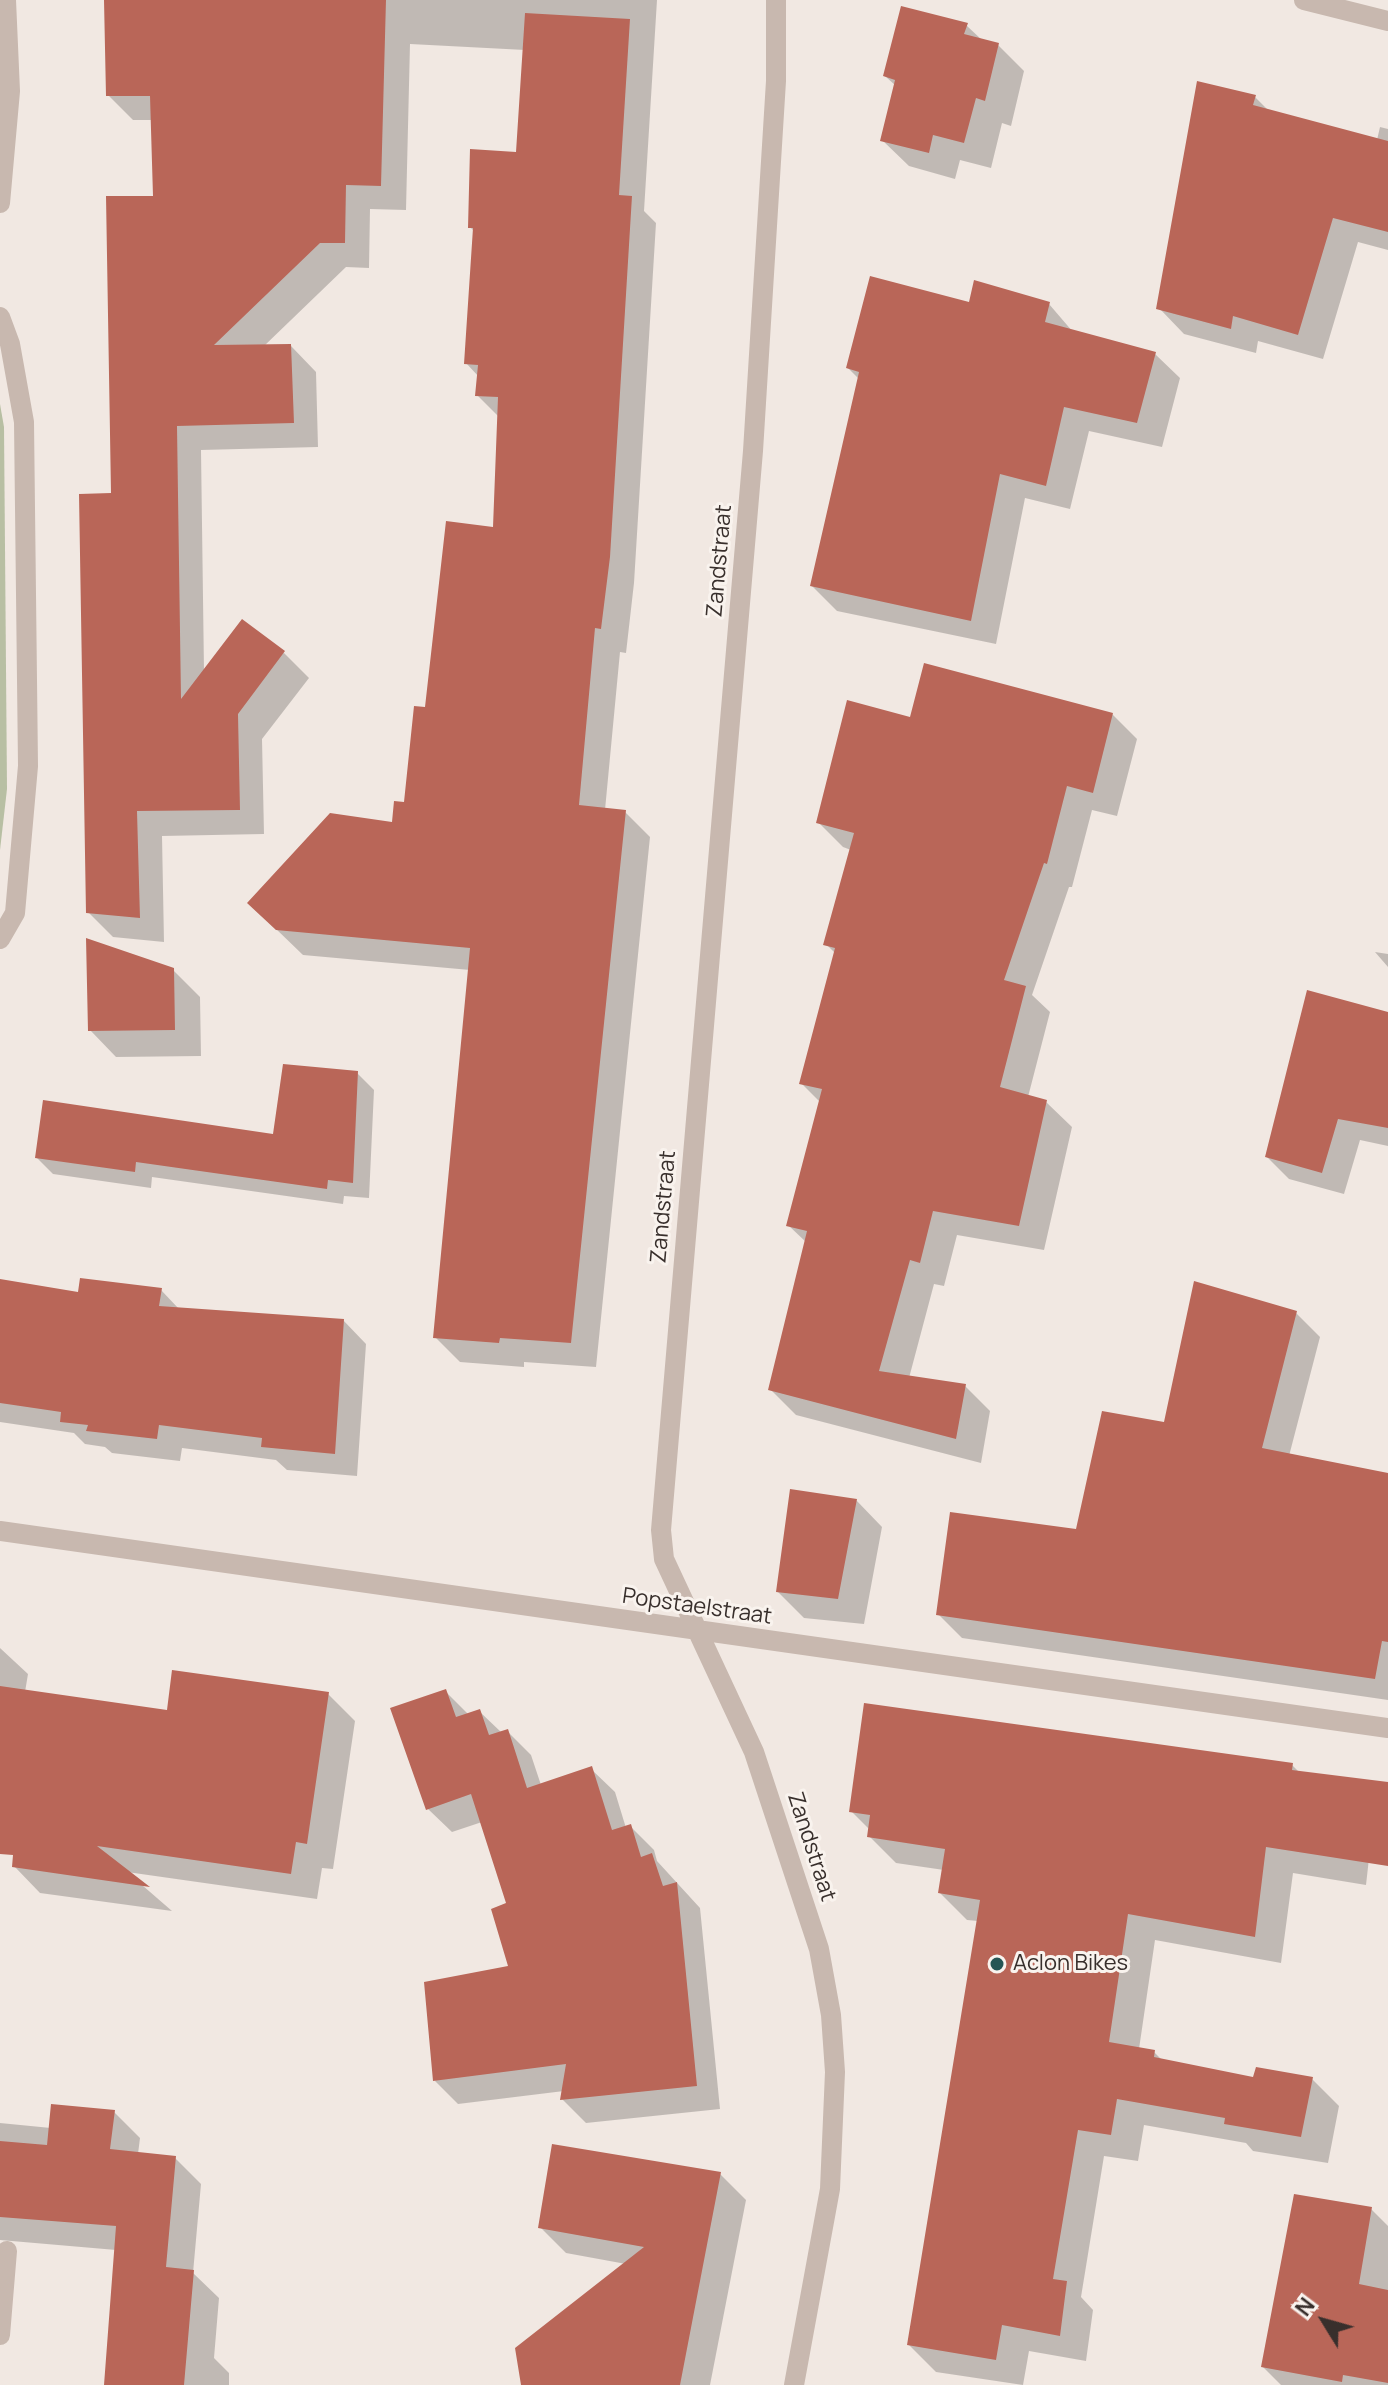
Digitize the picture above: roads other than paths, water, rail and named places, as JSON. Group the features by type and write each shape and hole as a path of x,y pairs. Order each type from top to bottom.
{"street":[{"path":"0,203 10,91 6,0"},
{"name":"Zandstraat","path":"776,0 776,81 753,451 661,1530 664,1559 754,1752 819,1949 831,2015 835,2072 830,2189 794,2385"},
{"path":"1304,0 1332,4 1388,21"},
{"path":"0,317 10,344 24,422 28,766 15,913 0,939"},
{"name":"Popstaelstraat","path":"0,1531 1388,1728"},
{"path":"0,2335 7,2251"}],"place":[{"name":"Aclon Bikes","path":"997,1964"}]}
